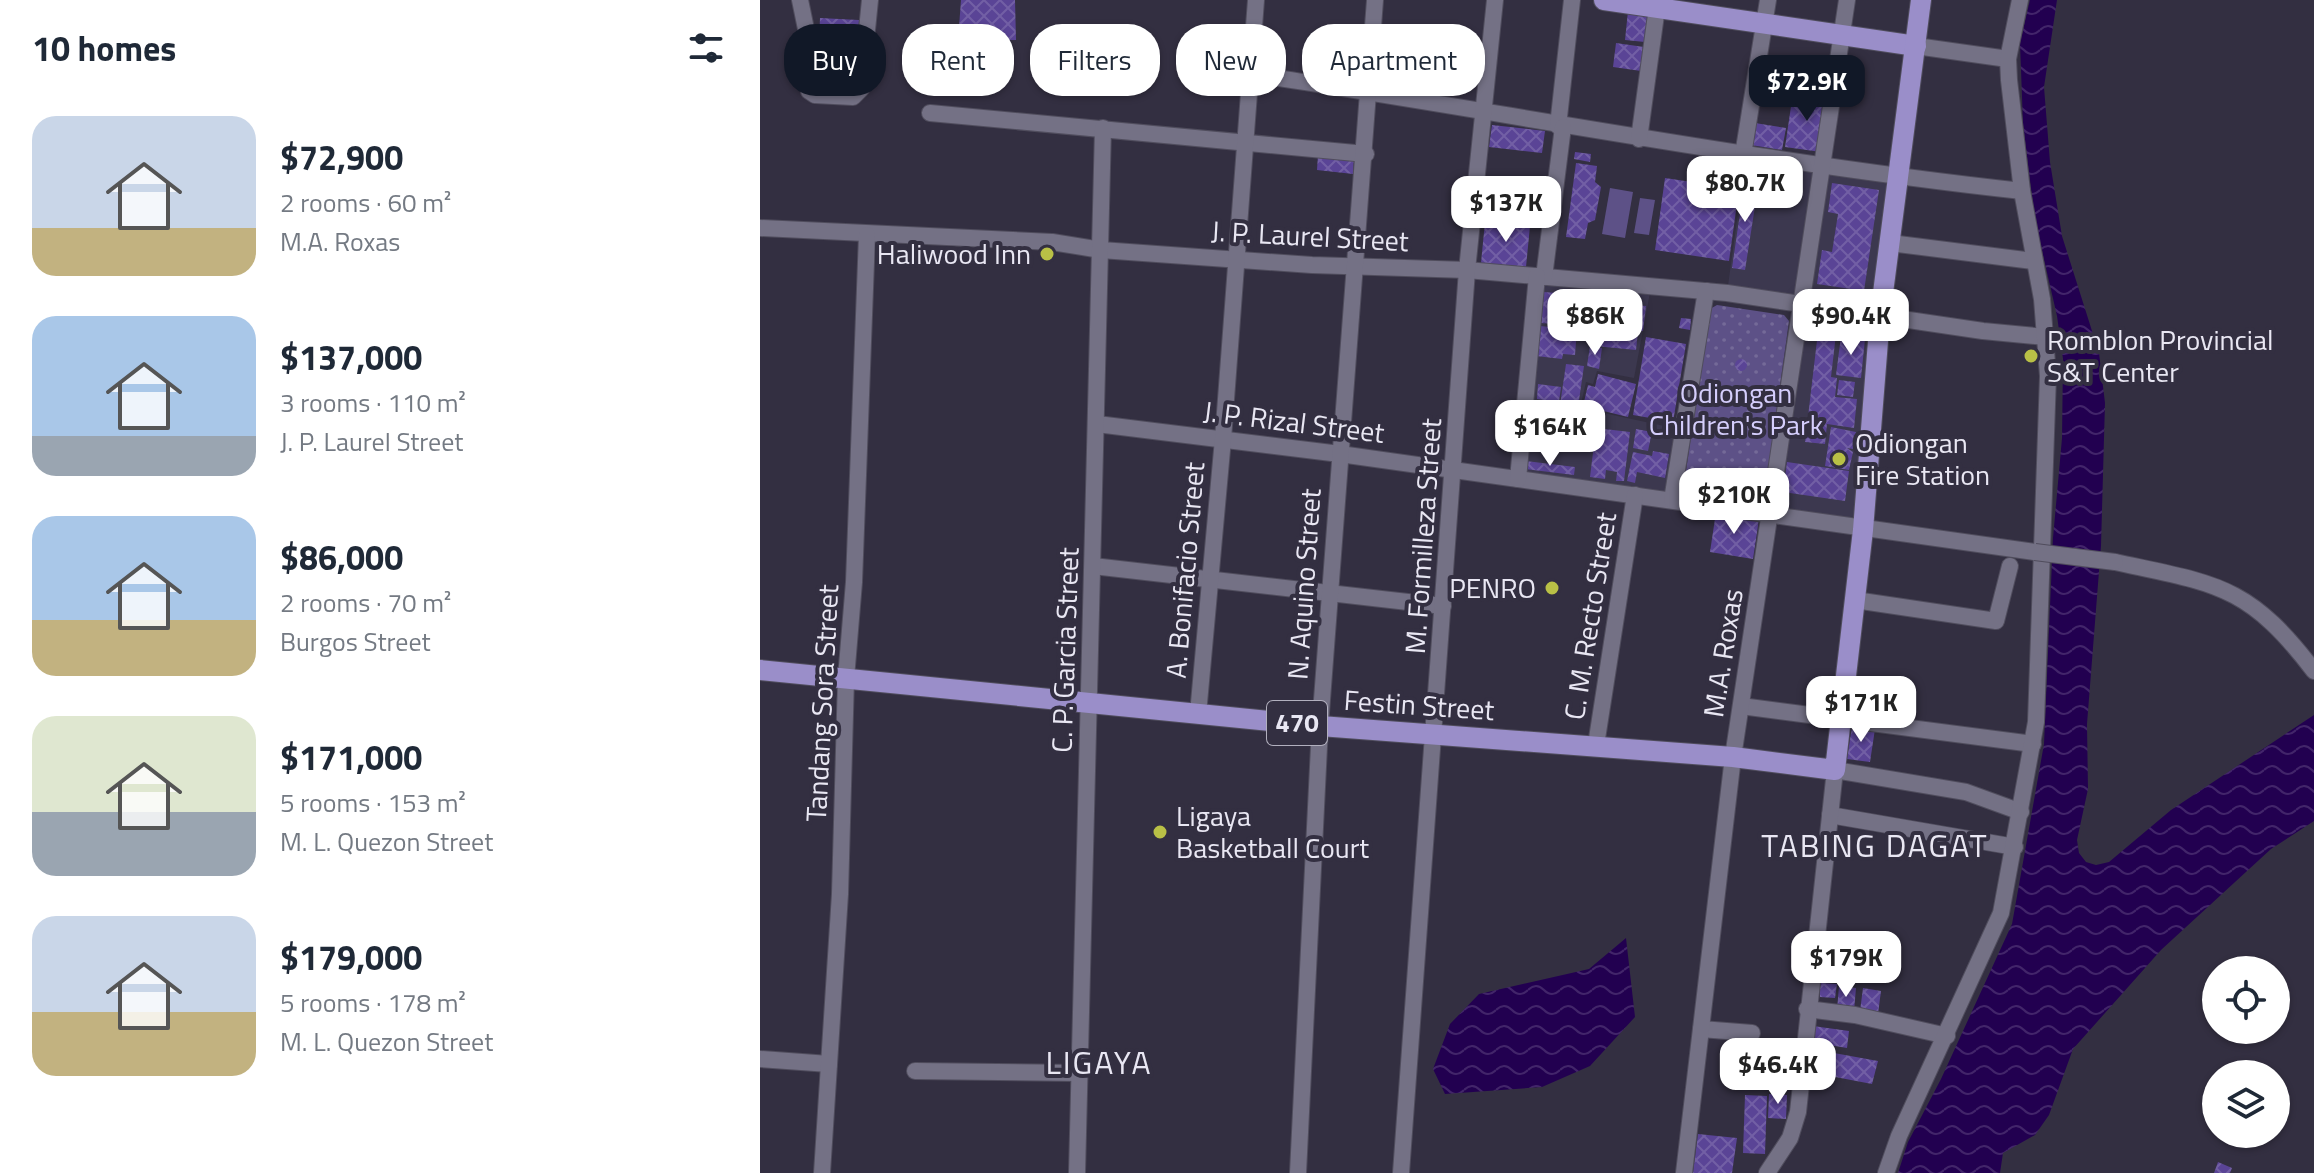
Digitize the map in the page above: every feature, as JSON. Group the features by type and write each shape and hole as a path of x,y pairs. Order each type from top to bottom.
{"main road":[{"path":"1604,0 1658,3 1764,25 1916,46"},
{"path":"1835,770 1863,530 1880,316 1921,0"},
{"name":"Festin Street","path":"760,670 1089,705 1320,726 1596,745 1835,770"}],"street":[{"path":"800,0 806,29 809,91 815,95 853,97 861,89 870,0"},
{"name":"A. Bonifacio Street","path":"1255,24 1256,0"},
{"name":"N. Aquino Street","path":"1373,24 1375,0"},
{"name":"M. Formilleza Street","path":"1401,1173 1455,470 1467,270 1495,0"},
{"path":"1518,479 1540,276 1561,127 1572,0"},
{"path":"1743,155 1768,0"},
{"name":"M.A. Roxas","path":"1684,1173 1733,757 1847,0"},
{"path":"1886,1173 1899,1136 2001,913 2033,744 2043,560 2046,337 2022,191 2008,59 2020,0"},
{"path":"1639,139 1658,3"},
{"path":"1916,46 2008,59"},
{"name":"A. Bonifacio Street","path":"1198,714 1212,578 1250,96"},
{"name":"N. Aquino Street","path":"1298,1173 1320,726 1366,154 1368,96"},
{"path":"1391,96 1561,127 1743,155 1900,178 2022,191"},
{"path":"930,113 1246,140 1366,154"},
{"name":"C. P. Garcia Street","path":"1077,1173 1103,128"},
{"name":"J. P. Laurel Street","path":"760,228 1052,242 1101,250 1237,260 1540,276 1706,291 2046,337"},
{"name":"Tandang Sora Street","path":"822,1173 840,894 846,678 854,582 867,235"},
{"path":"1890,243 2033,261"},
{"path":"1672,500 1706,291"},
{"name":"J. P. Rizal Street","path":"1097,424 1340,454 1863,530 2115,562 2203,581 2247,601 2275,624 2314,671"},
{"name":"C. M. Recto Street","path":"1596,745 1635,495"},
{"path":"1093,566 1443,606"},
{"path":"1855,600 1996,621 2010,566"},
{"path":"1741,706 2033,744"},
{"path":"1767,1173 1790,1138 1798,1112 1835,770"},
{"name":"Festin Street","path":"1835,770 1966,792 2021,812"},
{"path":"1830,815 2015,847"},
{"path":"1807,1009 1855,1015 1947,1036"},
{"path":"1701,1029 1752,1033"},
{"path":"760,1059 829,1064"},
{"path":"915,1071 1079,1073"}],"shaded area":[{"path":"1746,155 1900,178 1863,530 1769,514 1800,303 1727,293"},
{"path":"1537,276 1651,287 1634,378 1597,371 1593,384 1586,382 1580,408 1683,430 1672,500 1518,479"}],"green space":[{"path":"1610,188 1633,192 1625,238 1602,234"},
{"path":"1640,198 1655,200 1649,235 1634,233"},
{"name":"Odiongan Children's Park","path":"1717,305 1784,315 1789,321 1764,500 1759,505 1683,491 1710,309"}],"water":[{"path":"2030,0 2057,0 2044,87 2050,162 2062,236 2099,353 2105,403 2101,546 2087,724 2088,789 2077,840 2079,853 2086,862 2096,865 2109,862 2171,810 2314,715 2314,821 2271,849 2161,950 2073,1049 2049,1115 2035,1135 2003,1153 2000,1173 1898,1173 1908,1142 1941,1079 2012,924 2044,744 2053,538 2062,438 2063,359 2057,316 2035,220 2023,124 2020,43"},
{"path":"1626,938 1635,1017 1590,1066 1542,1087 1445,1094 1433,1069 1450,1024 1479,994 1589,969"}],"building":[{"path":"961,0 1015,0 1016,40 1014,24 959,24"},
{"path":"1628,11 1648,13 1645,42 1625,40"},
{"path":"820,18 859,20 859,24 820,24"},
{"path":"1616,43 1644,47 1641,71 1613,67"},
{"path":"1793,93 1829,99 1821,152 1785,147"},
{"path":"1755,123 1786,128 1782,150 1751,145"},
{"path":"1492,125 1545,131 1542,153 1489,147"},
{"path":"1575,152 1591,154 1590,162 1574,159"},
{"path":"1318,154 1354,157 1353,174 1317,170"},
{"path":"1576,163 1597,166 1595,182 1601,187 1595,220 1588,223 1585,239 1566,237"},
{"path":"1665,178 1739,189 1729,261 1655,250"},
{"path":"1745,179 1759,181 1745,270 1732,268"},
{"path":"1832,183 1879,190 1864,291 1817,284 1822,250 1832,252 1838,214 1828,212"},
{"path":"1485,222 1530,226 1526,267 1481,263"},
{"path":"1543,292 1576,294 1574,326 1541,323"},
{"path":"1598,301 1646,306 1643,331 1595,325"},
{"path":"1681,318 1691,319 1690,330 1679,328"},
{"path":"1539,326 1577,329 1575,355 1563,354 1562,359 1536,356"},
{"path":"1597,327 1638,332 1636,350 1595,346"},
{"path":"1818,332 1836,334 1831,377 1837,378 1835,397 1857,399 1854,428 1827,424 1825,444 1805,442"},
{"path":"1841,336 1865,339 1861,378 1836,375"},
{"path":"1646,337 1686,344 1673,422 1633,415"},
{"path":"1590,346 1602,348 1599,369 1587,366"},
{"path":"1741,359 1747,365 1741,371 1735,365"},
{"path":"1566,364 1584,366 1578,407 1560,405"},
{"path":"1598,374 1636,384 1628,417 1583,406 1588,385 1595,387"},
{"path":"1839,380 1855,382 1853,397 1837,395"},
{"path":"1538,384 1561,387 1559,402 1537,399"},
{"path":"1532,407 1596,414 1594,439 1529,432"},
{"path":"1831,427 1856,432 1853,449 1847,448 1853,452 1849,470 1825,466"},
{"path":"1596,428 1630,432 1624,481 1616,481 1617,472 1606,470 1605,479 1590,477"},
{"path":"1636,429 1652,432 1648,451 1633,448"},
{"path":"1653,451 1669,454 1665,478 1637,472 1635,483 1627,481 1633,452 1652,456"},
{"path":"1526,461 1575,467 1574,475 1525,469"},
{"path":"1787,462 1849,471 1845,501 1783,492"},
{"path":"1689,472 1699,473 1697,486 1687,485"},
{"path":"1716,512 1759,519 1753,559 1710,552"},
{"path":"1852,726 1875,729 1870,762 1847,759"},
{"path":"1820,983 1837,984 1835,998 1820,997"},
{"path":"1839,986 1856,988 1854,1011 1837,1010"},
{"path":"1863,988 1881,991 1878,1014 1860,1011"},
{"path":"1813,1026 1849,1031 1847,1048 1811,1042"},
{"path":"1812,1049 1878,1061 1872,1084 1809,1072"},
{"path":"1775,1053 1793,1055 1790,1088 1772,1087"},
{"path":"1769,1094 1787,1095 1786,1119 1768,1118"},
{"path":"1745,1095 1767,1096 1765,1154 1743,1153"},
{"path":"1698,1134 1737,1138 1732,1173 1693,1173"},
{"path":"2218,1162 2232,1168 2230,1173 2214,1173"}],"place":[{"name":"Haliwood Inn","path":"1047,254"},
{"name":"Romblon Provincial S&T Center","path":"2031,356"},
{"name":"Odiongan Fire Station","path":"1839,459"},
{"name":"PENRO","path":"1552,588"},
{"name":"Ligaya Basketball Court","path":"1160,832"}],"district":[{"name":"TABING DAGAT","path":"1875,846"},
{"name":"LIGAYA","path":"1099,1063"}]}
